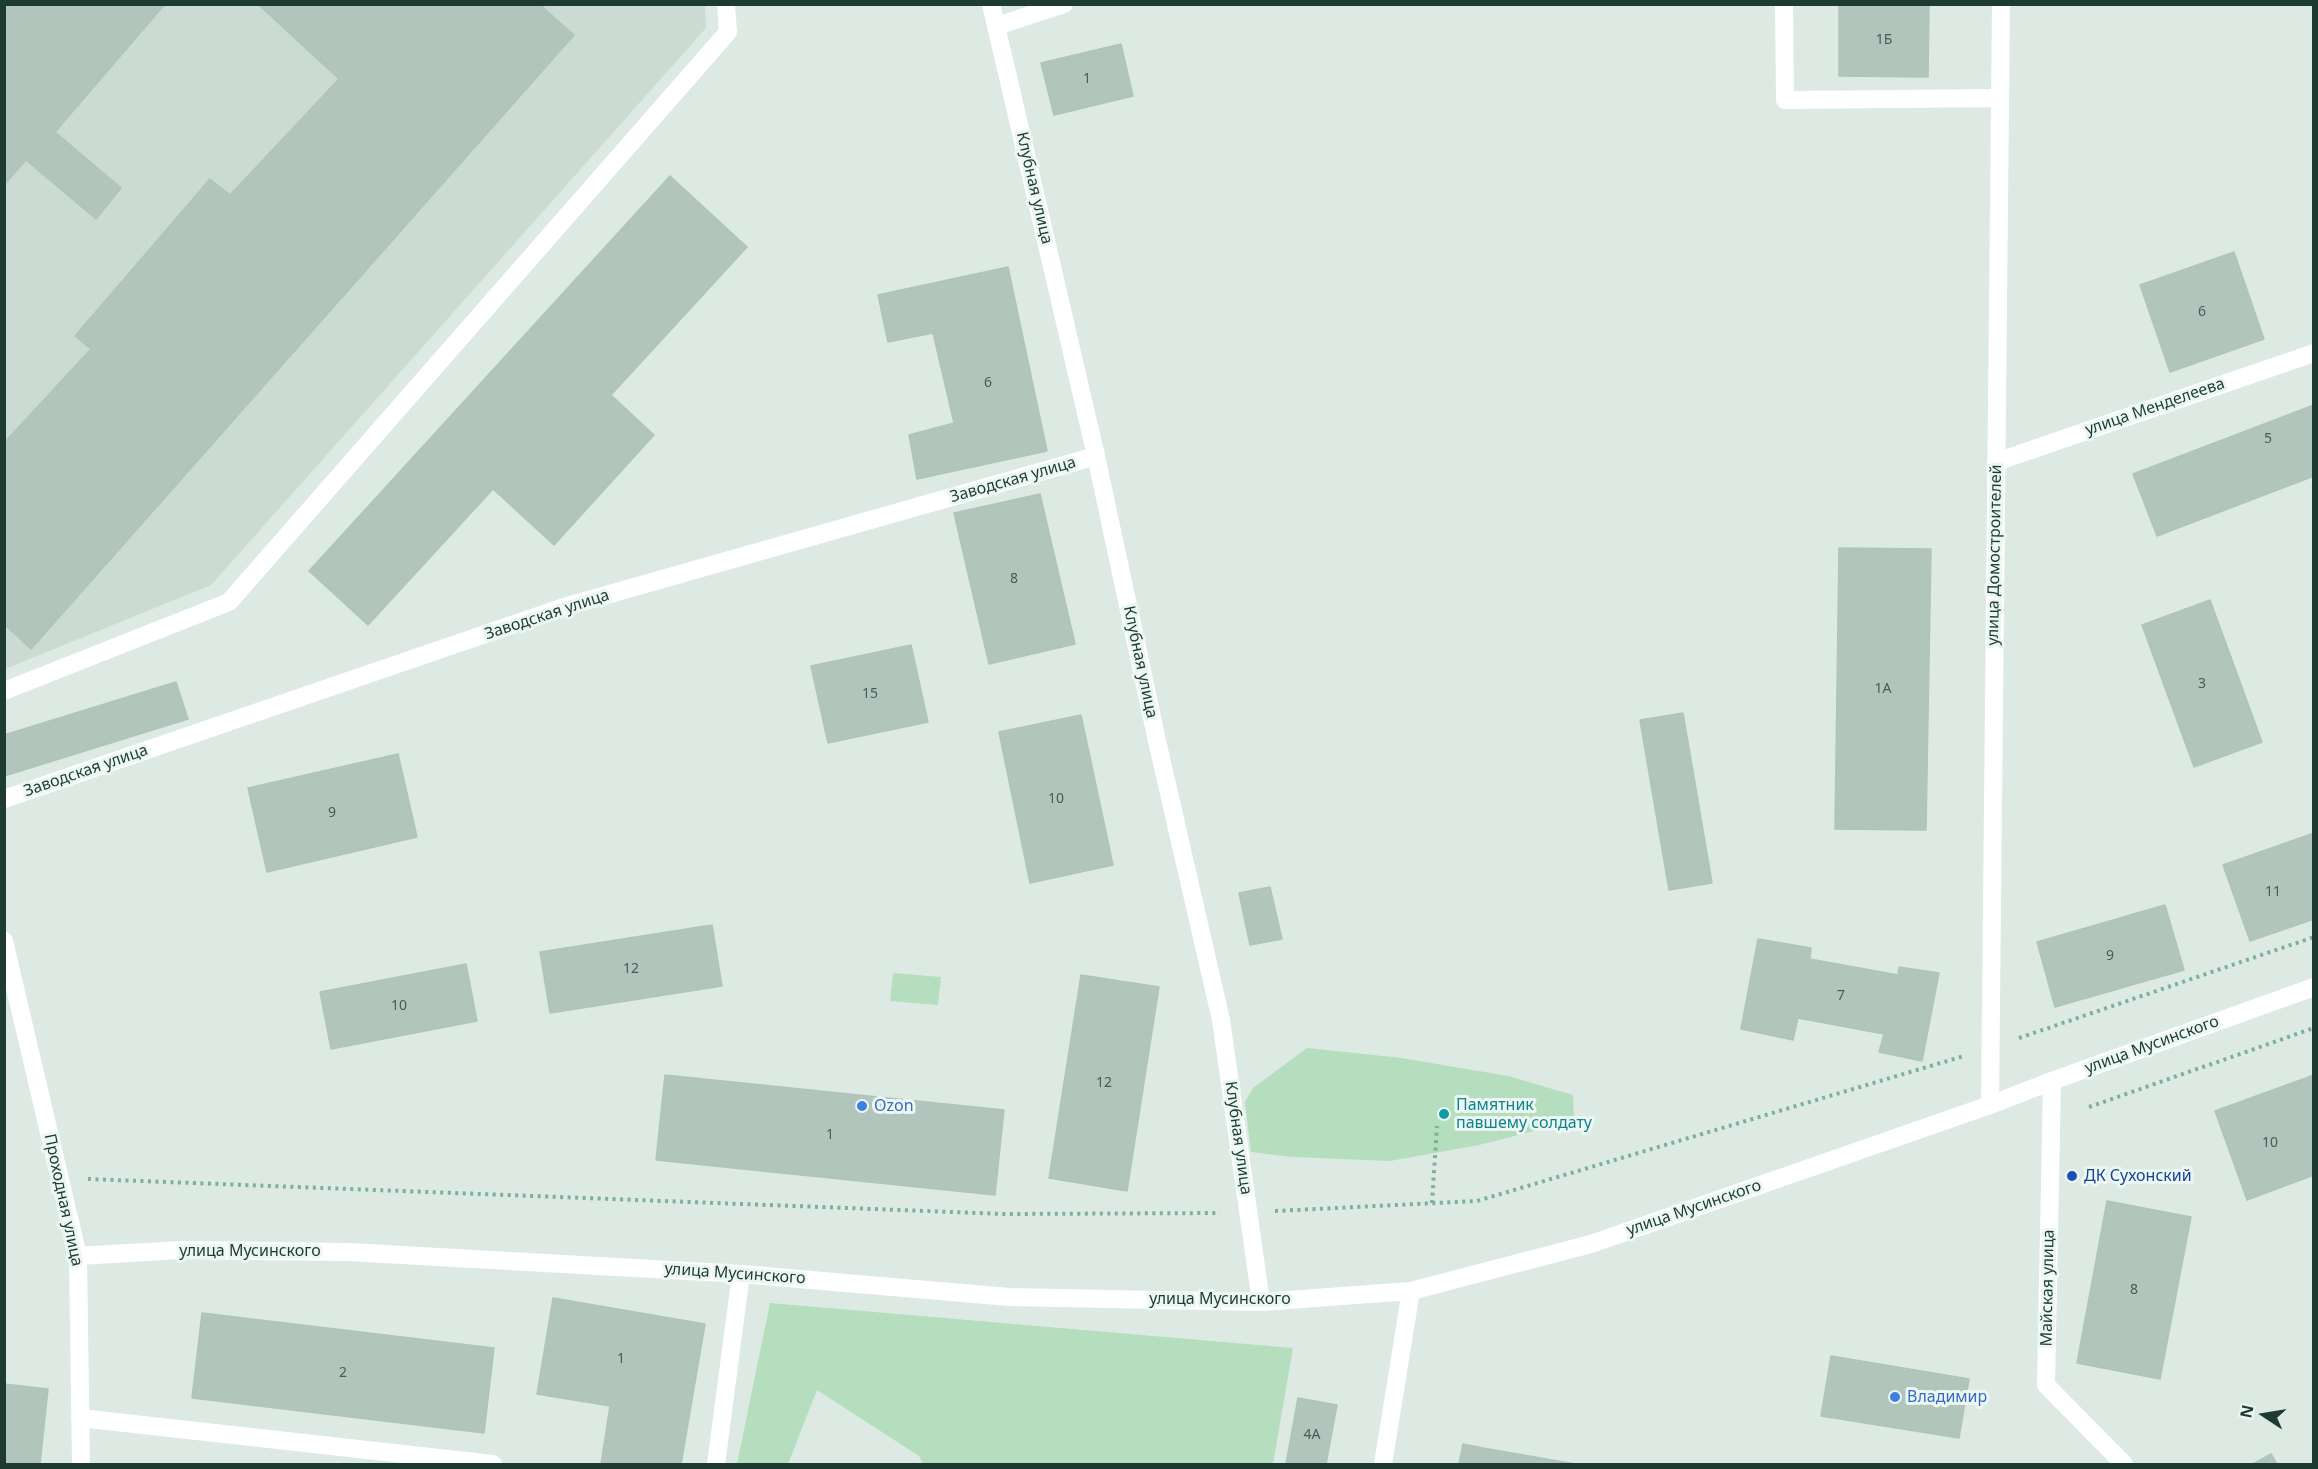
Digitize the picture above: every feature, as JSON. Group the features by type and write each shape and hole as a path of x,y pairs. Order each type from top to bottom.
{"street":[{"path":"4,691 229,602 728,32 726,4"},
{"name":"Клубная улица","path":"991,4 1096,456 1157,741 1221,1020 1261,1302"},
{"path":"997,26 1064,4"},
{"path":"1784,4 1785,100 2000,98"},
{"name":"улица Домостроителей","path":"1990,1105 2001,4"},
{"name":"улица Менделеева","path":"1996,462 2313,353"},
{"name":"Заводская улица","path":"4,799 564,608 1096,456"},
{"name":"Проходная улица","path":"4,941 78,1256 81,1464"},
{"name":"улица Мусинского","path":"78,1256 180,1250 350,1252 741,1274 1009,1297 1261,1302 1411,1291 1591,1244 1990,1105 2313,987"},
{"name":"Майская улица","path":"2052,1081 2046,1385 2124,1464"},
{"path":"716,1464 741,1274"},
{"path":"1383,1464 1411,1291"},
{"path":"80,1418 493,1464"}],"path":[{"path":"60,1178 1004,1214 1248,1213 1477,1201 1990,1048 2313,937"},
{"path":"2089,1107 2313,1028"},
{"path":"1432,1203 1437,1126"}],"shaded area":[{"path":"5,5 705,5 706,28 211,585 5,669"}],"green space":[{"path":"893,973 941,977 938,1005 890,1001"},
{"path":"1307,1048 1402,1058 1508,1076 1573,1095 1574,1121 1479,1145 1390,1161 1292,1157 1251,1152 1245,1102 1253,1088"},
{"path":"770,1303 1293,1348 1273,1464 923,1464 919,1456 817,1390 788,1464 737,1464"}],"building":[{"path":"4,4 165,4 55,132 121,188 96,219 26,160 4,185"},
{"path":"258,4 539,4 574,35 31,649 4,624 4,443 91,349 75,336 210,179 230,195 339,79"},
{"path":"1839,4 1929,4 1928,77 1839,76"},
{"path":"1121,44 1133,96 1054,115 1041,63"},
{"path":"670,176 747,247 611,395 654,435 554,545 493,489 368,625 309,571"},
{"path":"2234,252 2264,339 2170,372 2140,285"},
{"path":"1008,267 1047,451 917,479 909,435 954,423 933,333 888,342 878,295"},
{"path":"2314,405 2314,476 2157,536 2133,474"},
{"path":"1040,494 1075,644 989,664 954,513"},
{"path":"1839,548 1931,549 1926,830 1835,829"},
{"path":"2210,600 2262,742 2194,767 2142,625"},
{"path":"911,645 928,722 828,743 811,666"},
{"path":"176,682 188,719 4,776 4,735"},
{"path":"1683,713 1712,883 1669,890 1640,720"},
{"path":"1081,715 1113,865 1030,883 999,732"},
{"path":"398,754 417,837 267,872 248,788"},
{"path":"2314,833 2314,919 2250,941 2223,865"},
{"path":"1270,887 1282,939 1250,945 1239,893"},
{"path":"2165,905 2184,970 2055,1007 2037,942"},
{"path":"712,925 722,986 550,1013 540,952"},
{"path":"1758,939 1811,948 1810,959 1898,975 1899,967 1939,973 1922,1061 1879,1052 1884,1034 1798,1018 1793,1040 1741,1029"},
{"path":"466,964 477,1021 331,1049 320,992"},
{"path":"1081,975 1159,987 1127,1191 1049,1178"},
{"path":"665,1075 1004,1110 995,1195 656,1160"},
{"path":"2314,1075 2314,1175 2247,1200 2215,1111"},
{"path":"2107,1201 2191,1217 2160,1379 2077,1363"},
{"path":"553,1298 705,1324 681,1464 601,1464 610,1406 537,1394"},
{"path":"202,1313 494,1348 484,1433 192,1398"},
{"name":"Владимир","path":"1831,1356 1969,1379 1959,1438 1821,1416"},
{"path":"4,1384 48,1389 40,1464 4,1464"},
{"path":"1298,1398 1337,1405 1326,1464 1286,1464"},
{"path":"1463,1444 1483,1448 1575,1464 1459,1464"},
{"path":"2271,1454 2277,1464 2253,1464"}],"place":[{"name":"Ozon","path":"862,1106"},
{"name":"Памятник павшему солдату","path":"1444,1114"},
{"name":"ДК Сухонский","path":"2072,1176"},
{"name":"Владимир","path":"1895,1397"}]}
